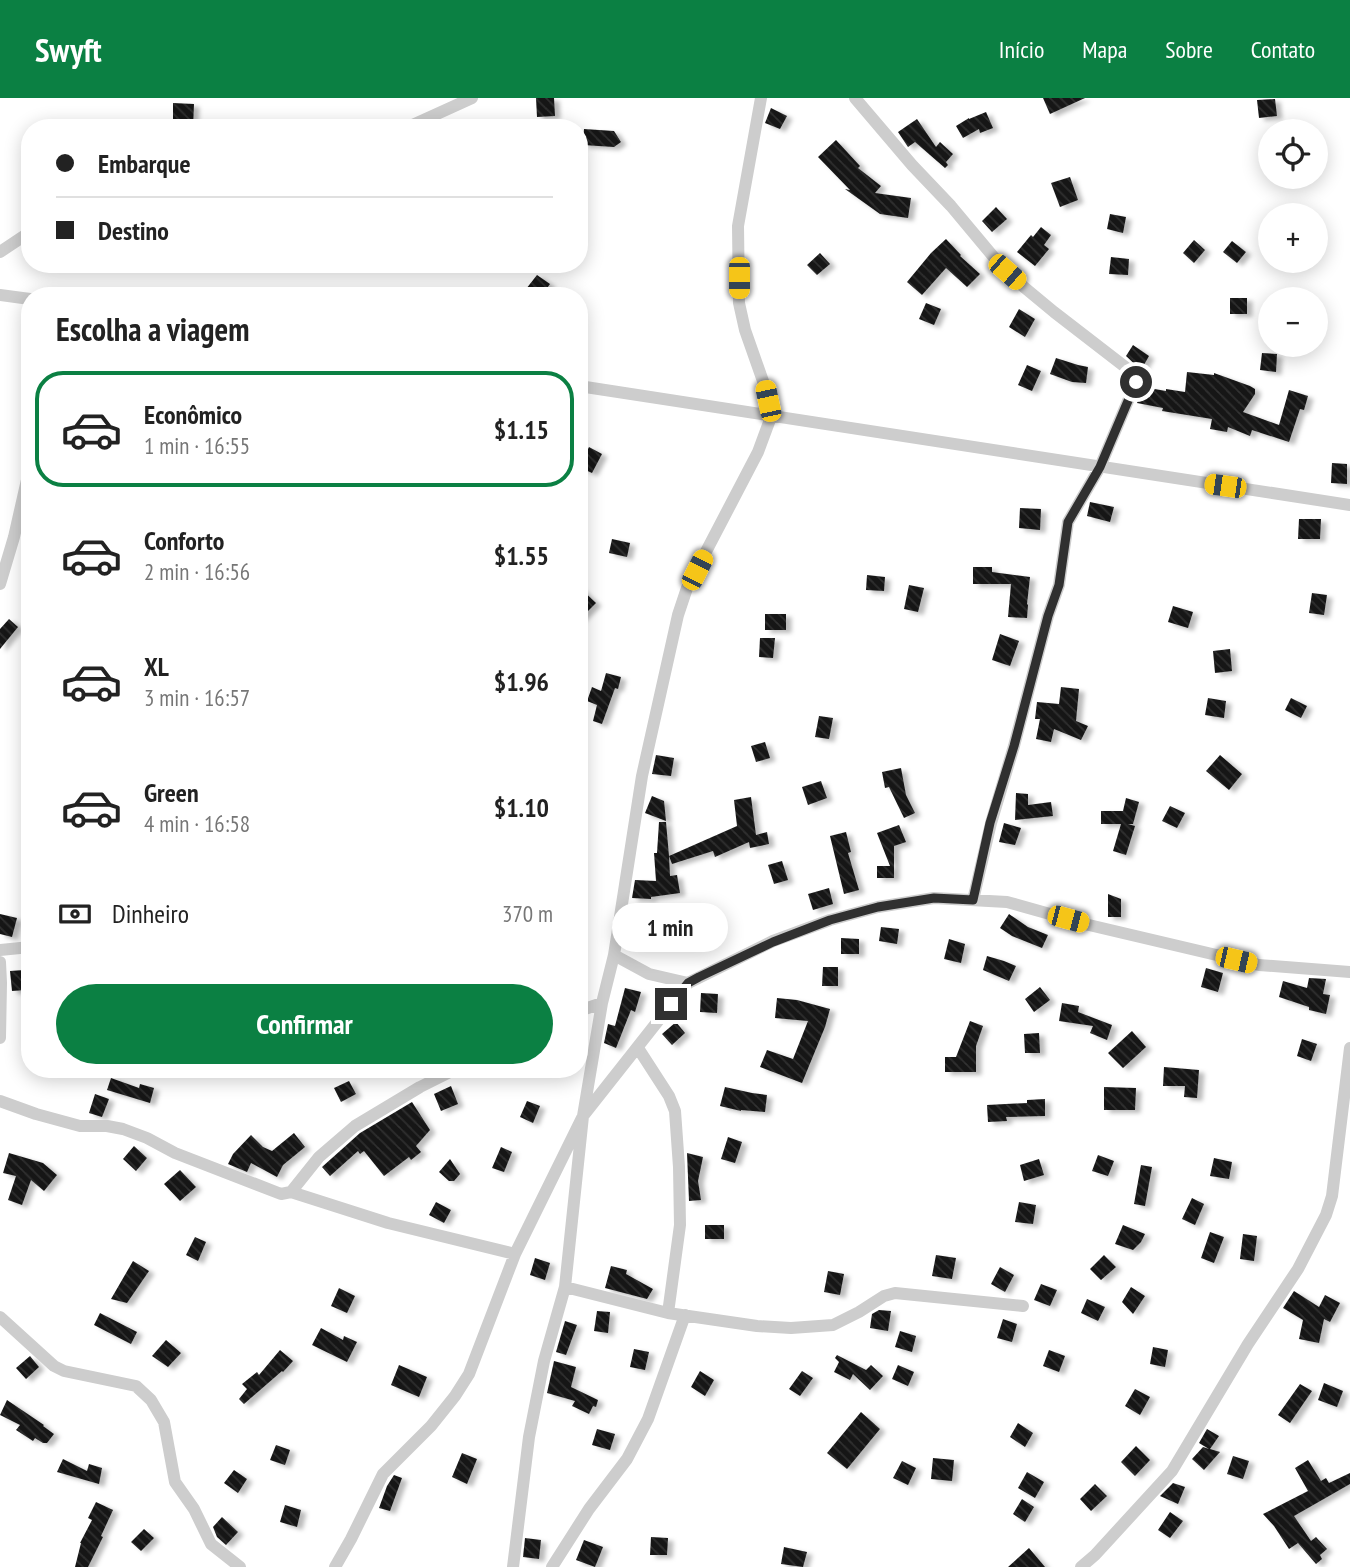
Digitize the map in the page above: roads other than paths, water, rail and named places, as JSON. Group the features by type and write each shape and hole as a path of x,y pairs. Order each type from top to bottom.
{"street":[{"path":"426,119 472,98"},
{"path":"513,1567 528,1437 544,1361 565,1287 583,1116 602,1003 614,955 642,776 678,615 687,588 758,452 771,417 764,384 745,330 739,303 738,226 761,98"},
{"path":"855,98 1007,272 1133,373 1136,382 1100,467 1068,522 1059,585 990,823 973,900"},
{"path":"0,253 21,238"},
{"path":"0,295 21,298"},
{"path":"588,387 1350,505"},
{"path":"0,584 21,509"},
{"path":"335,1567 383,1474 431,1426 456,1396 469,1374 515,1254 583,1116 688,983 773,942 830,920 878,907 934,898 1007,902 1089,925 1259,965 1348,970"},
{"path":"0,950 21,948"},
{"path":"614,955 649,974 688,983"},
{"path":"0,962 0,1038"},
{"path":"588,1008 602,1003"},
{"path":"638,1048 669,1096 676,1119 680,1225 668,1313"},
{"path":"1081,1567 1172,1471 1248,1344 1298,1269 1326,1215 1332,1196 1350,1048"},
{"path":"291,1192 319,1157 355,1126 438,1078"},
{"path":"0,1101 80,1126 123,1129 175,1153 281,1194 291,1192 388,1223 515,1254"},
{"path":"565,1287 668,1313 779,1328 833,1325 859,1312 870,1303 895,1293 1023,1306"},
{"path":"552,1567 589,1509 628,1459 648,1419 685,1315"},
{"path":"0,1317 54,1366 64,1371 136,1386 151,1400 164,1422 175,1482 194,1509 211,1544 240,1567"}]}
